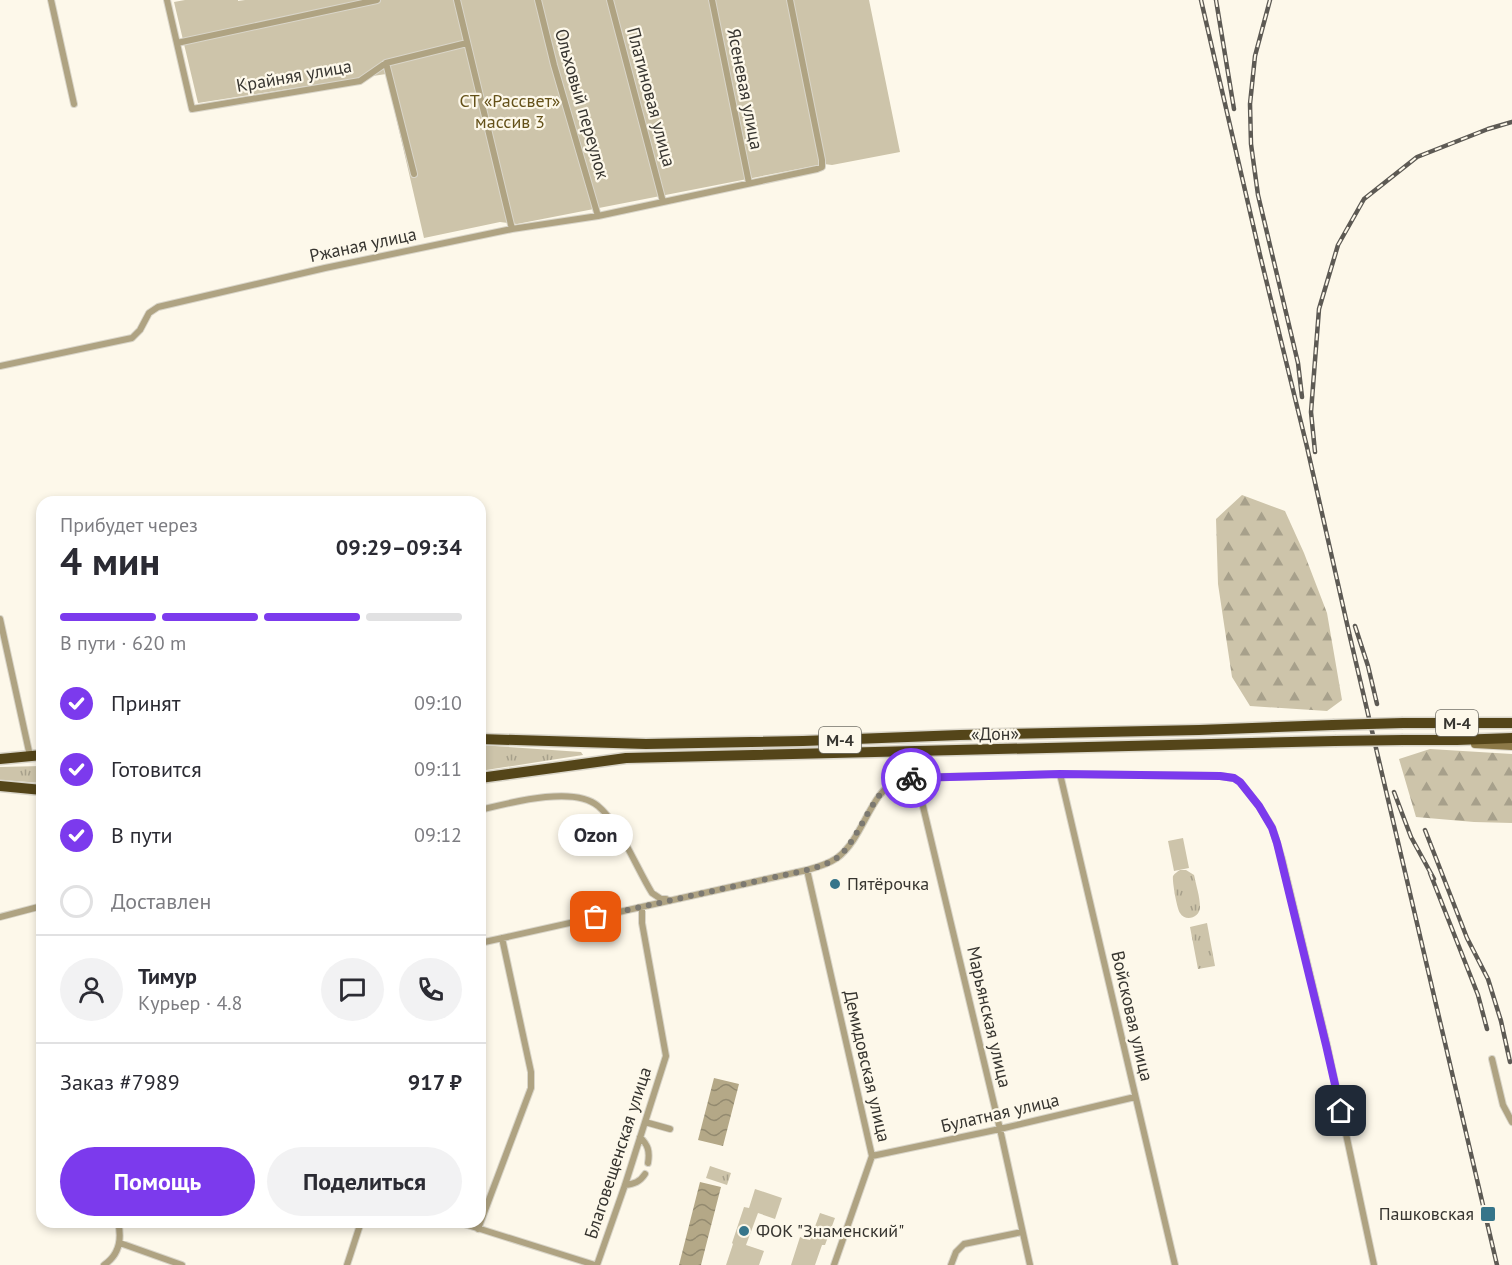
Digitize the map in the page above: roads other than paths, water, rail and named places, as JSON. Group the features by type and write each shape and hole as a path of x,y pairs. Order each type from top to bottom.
{"highway":[{"name":"«Дон»","path":"486,740 646,744 781,742 1403,723 1512,723"},
{"name":"«Дон»","path":"486,777 626,758 1512,738"},
{"path":"0,759 36,756"},
{"path":"0,786 36,789"}],"main road":[{"path":"1457,740 1512,746"}],"street":[{"path":"51,0 74,104"},
{"path":"167,0 177,43 377,0"},
{"path":"457,0 512,229"},
{"name":"Ольховый переулок","path":"538,0 554,65 598,216"},
{"name":"Платиновая улица","path":"610,0 663,202"},
{"name":"Ясеневая улица","path":"712,0 749,183"},
{"name":"Ржаная улица","path":"0,366 132,338 140,330 150,313 158,307 325,268 512,229 598,216 817,169 822,166 822,160 790,0"},
{"name":"Крайняя улица","path":"177,43 192,109 360,81 386,63 467,42"},
{"path":"386,63 414,174"},
{"path":"0,619 36,756"},
{"path":"486,942 825,865 838,857 850,843 879,796 900,778 1060,774 1234,778 1240,782 1259,806 1272,828 1282,859 1326,1045 1374,1265"},
{"name":"Войсковая улица","path":"1060,774 1174,1265"},
{"name":"Марьянская улица","path":"916,777 1030,1265"},
{"path":"486,809 538,798 584,798 597,805 608,816 652,893 661,899 670,900"},
{"name":"Демидовская улица","path":"807,870 872,1156 834,1265"},
{"name":"Благовещенская улица","path":"596,1265 625,1185 666,1056 642,923 642,907"},
{"path":"0,917 36,908"},
{"path":"486,1208 531,1088 531,1072 502,938"},
{"path":"1492,1059 1503,1105 1512,1122"},
{"name":"Булатная улица","path":"872,1156 1135,1097"},
{"path":"645,1122 670,1129"},
{"path":"640,1137 650,1153 648,1162"},
{"path":"625,1185 634,1184 645,1174"},
{"path":"104,1265 109,1262 120,1243 119,1228"},
{"path":"347,1265 359,1228"},
{"path":"475,1228 596,1265"},
{"path":"951,1265 956,1252 964,1244 1022,1232"},
{"path":"120,1243 183,1265"}],"water":[{"path":"714,1078 739,1084 723,1146 698,1140"},
{"path":"700,1182 721,1187 701,1265 679,1265"}],"railway":[{"path":"1201,0 1497,1265"},
{"path":"1216,0 1234,109"},
{"path":"1270,0 1255,56 1250,104 1251,144 1258,195 1298,363 1302,397"},
{"path":"1315,452 1311,412 1319,309 1338,245 1364,199 1417,157 1512,122"},
{"path":"1355,626 1377,704"},
{"path":"1394,792 1411,837 1434,879"},
{"path":"1425,830 1467,938 1488,979 1501,1021 1510,1062"},
{"path":"1430,873 1478,995 1487,1029"}],"place":[{"name":"Пятёрочка","path":"835,884"},
{"name":"Ozon","path":"596,917"},
{"name":"Пашковская","path":"1488,1214"},
{"name":"ФОК \"Знаменский\"","path":"744,1231"}],"park label":[{"name":"СТ «Рассвет» массив 3","path":"510,111"}]}
